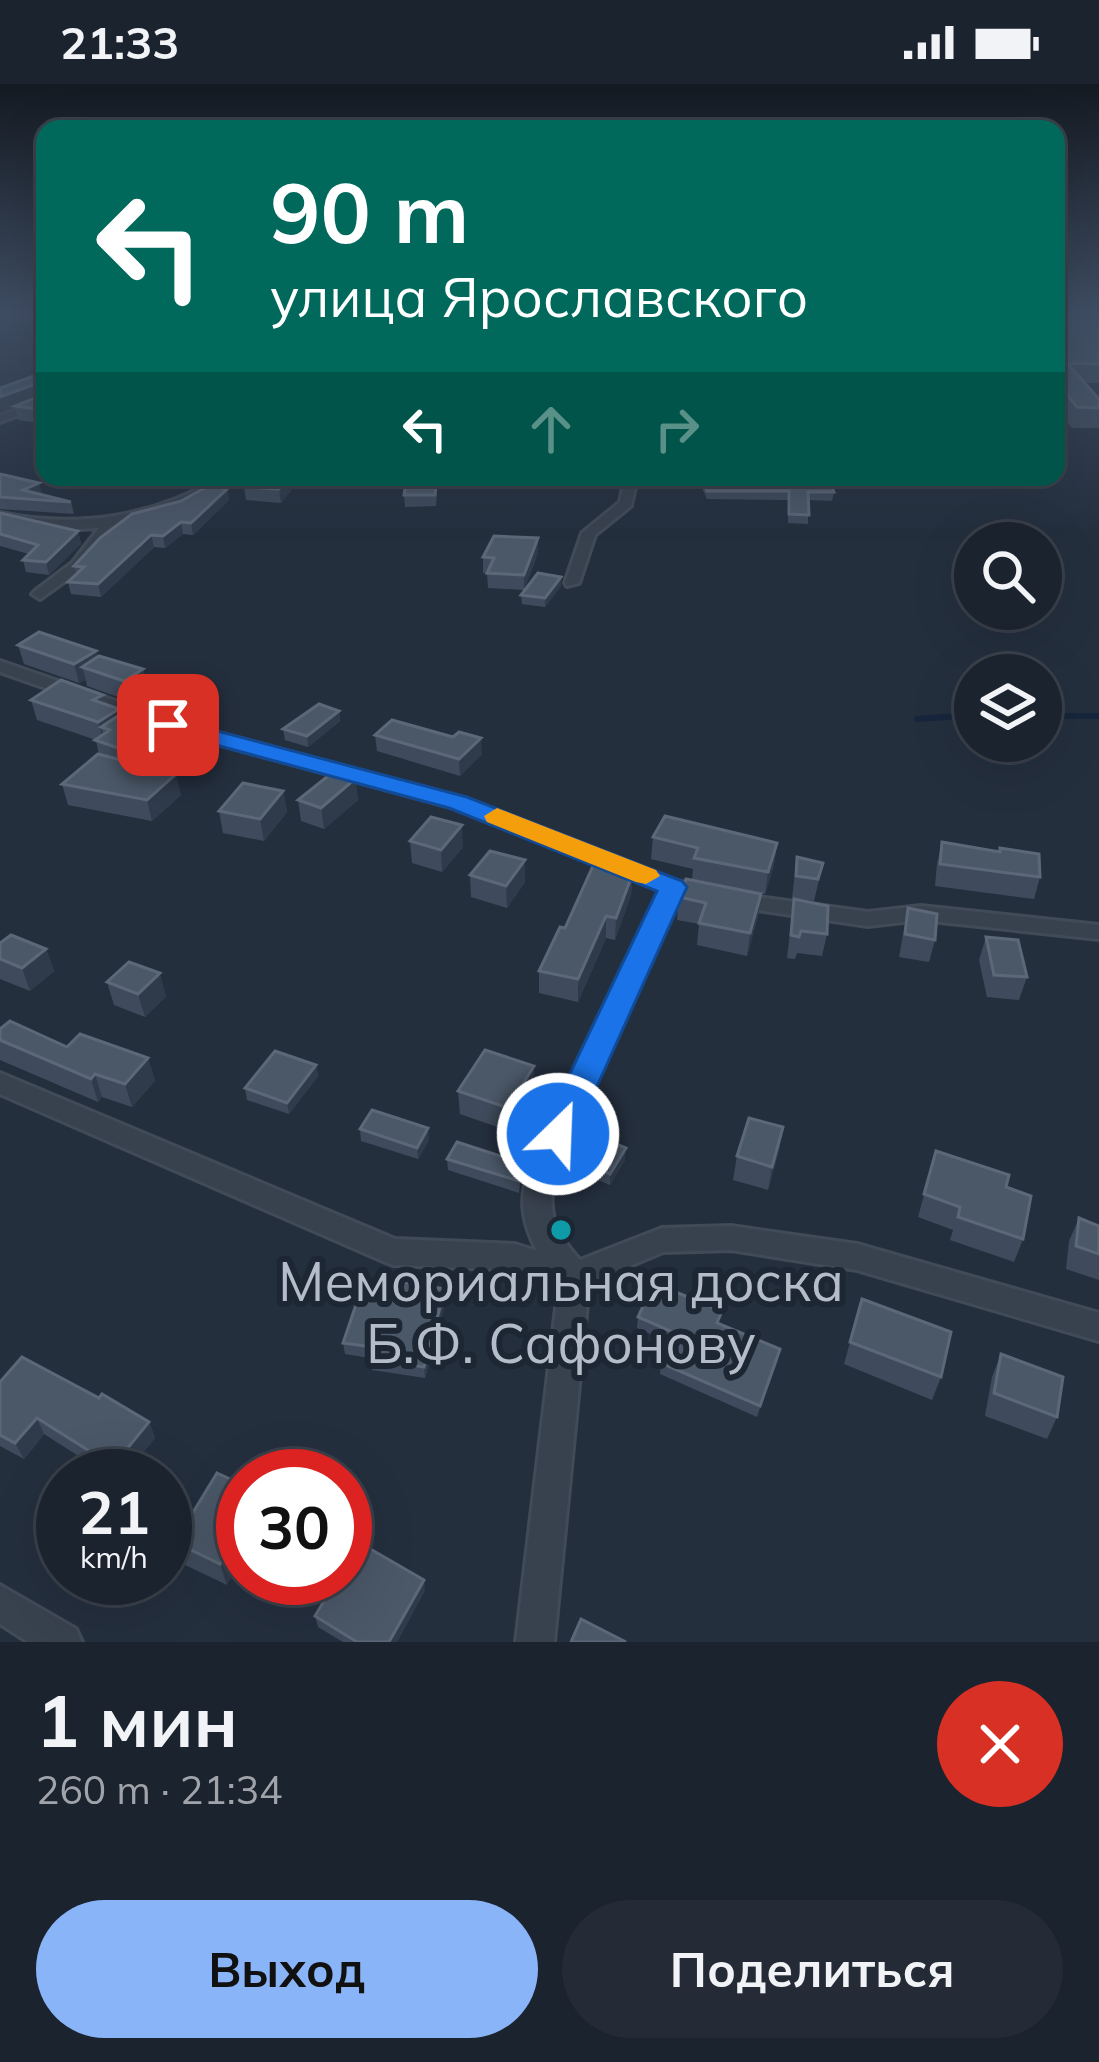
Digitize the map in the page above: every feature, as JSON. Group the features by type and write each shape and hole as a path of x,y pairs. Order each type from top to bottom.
{"street":[{"path":"0,419 36,405"},
{"path":"0,517 55,529 109,524 141,517 211,486"},
{"path":"572,583 589,533 626,503 629,486"},
{"path":"40,594 76,566 109,524"},
{"path":"0,666 168,725 458,803 673,887 775,908 844,916 921,914 1099,932"},
{"path":"575,1275 553,1253 542,1230 536,1198 542,1171 673,887"},
{"path":"0,1083 380,1249 435,1256 515,1257 575,1275 662,1240 731,1238 857,1257 1099,1328"},
{"path":"535,1642 575,1275"},
{"path":"0,1603 63,1642"}],"building":[{"path":"1,388 26,388 0,397"},
{"path":"1065,388 1089,388 1099,399 1099,408 1077,407"},
{"path":"36,398 36,409 15,406"},
{"path":"0,474 36,482 23,490 71,502 0,497"},
{"path":"208,486 227,489 191,523 181,522 163,536 151,535 98,584 68,582 84,567 74,566 100,538 132,514 181,501"},
{"path":"406,486 436,486 435,495 404,495"},
{"path":"705,486 831,486 834,492 808,492 809,515 789,514 789,491 707,491"},
{"path":"0,513 78,531 46,562 23,560 38,545 0,534"},
{"path":"494,536 538,538 524,575 487,573 494,558 483,557"},
{"path":"538,573 561,577 545,598 521,595"},
{"path":"39,632 96,651 74,664 18,645"},
{"path":"99,656 143,669 124,681 82,667"},
{"path":"61,680 103,695 93,700 119,709 98,722 31,700"},
{"path":"319,704 339,711 307,736 283,729"},
{"path":"121,714 144,721 133,729 145,733 121,749 95,740 110,730 101,727"},
{"path":"392,720 453,737 459,732 481,738 459,759 375,735"},
{"path":"98,754 176,774 147,800 62,784"},
{"path":"333,772 355,779 321,808 298,800"},
{"path":"243,783 283,791 260,819 219,811"},
{"path":"665,816 777,843 768,872 694,858 698,848 653,837"},
{"path":"431,817 462,825 441,850 410,841"},
{"path":"942,842 1039,854 1040,877 940,864"},
{"path":"490,851 525,860 506,886 470,875"},
{"path":"797,857 823,863 818,879 796,876"},
{"path":"593,866 633,873 616,918 606,916 578,979 539,971 560,927 565,928"},
{"path":"686,879 761,894 750,933 699,923 706,903 679,897"},
{"path":"794,899 828,906 827,934 801,931 799,937 791,935"},
{"path":"908,908 937,914 935,940 905,934"},
{"path":"11,935 46,949 22,968 0,959 0,943"},
{"path":"986,937 1018,940 1027,977 994,975"},
{"path":"129,962 160,973 138,994 107,982"},
{"path":"10,1021 67,1047 80,1034 148,1058 125,1084 95,1074 91,1079 0,1040 0,1029"},
{"path":"485,1050 534,1066 508,1108 458,1091"},
{"path":"275,1051 316,1065 287,1103 245,1088"},
{"path":"372,1110 428,1128 417,1148 360,1129"},
{"path":"749,1118 783,1127 772,1167 737,1156"},
{"path":"575,1127 626,1148 610,1174 563,1154"},
{"path":"457,1142 522,1163 519,1181 447,1159"},
{"path":"936,1151 1009,1175 1006,1187 1031,1196 1023,1239 958,1217 960,1207 924,1194"},
{"path":"1079,1218 1099,1226 1099,1254 1076,1246"},
{"path":"379,1278 445,1289 424,1367 370,1358 373,1347 343,1343 362,1287 376,1289"},
{"path":"654,1283 722,1311 717,1323 780,1349 760,1406 661,1363 675,1333 638,1317"},
{"path":"862,1299 951,1332 941,1377 850,1342"},
{"path":"1001,1354 1063,1377 1057,1417 994,1393"},
{"path":"22,1357 149,1422 127,1449 86,1449 37,1418 15,1443 0,1435 0,1382"},
{"path":"216,1475 216,1562 192,1550 192,1514"},
{"path":"372,1550 424,1580 389,1642 357,1642 315,1616 322,1605 372,1605"},
{"path":"581,1619 626,1642 571,1642"}],"waterway":[{"path":"917,719 954,716"},
{"path":"1062,716 1099,716"}],"slow traffic":[{"path":"497,816 646,876"}],"place":[{"name":"Мемориальная доска Б.Ф. Сафонову","path":"561,1230"}],"route":[{"path":"168,725 458,803 673,887 558,1134"}]}
